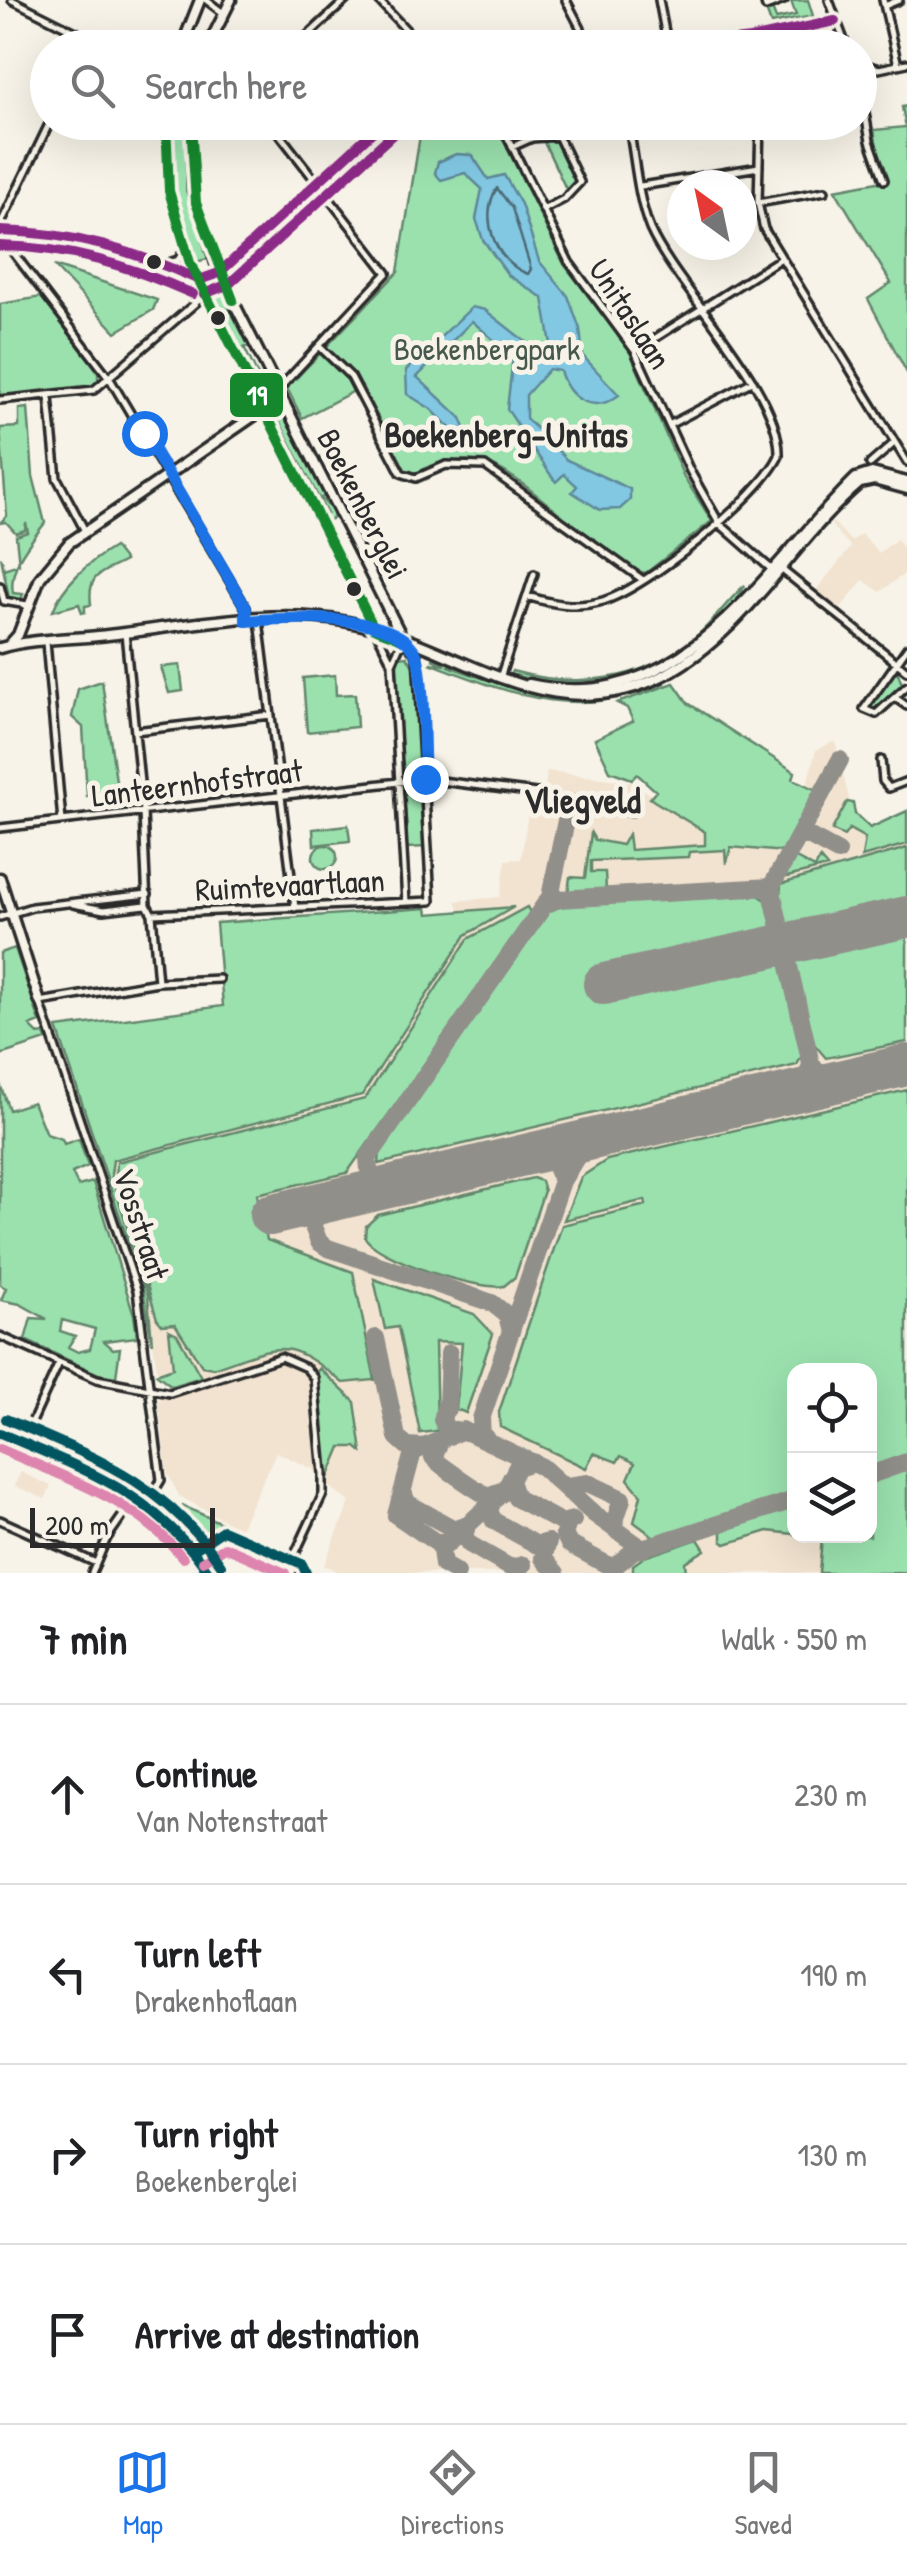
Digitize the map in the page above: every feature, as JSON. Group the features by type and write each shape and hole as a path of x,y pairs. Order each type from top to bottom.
{"street":[{"path":"12,0 76,30"},
{"path":"189,30 203,0 222,12"},
{"path":"215,30 231,0"},
{"path":"314,30 346,0"},
{"path":"378,0 406,30"},
{"path":"566,0 582,30"},
{"path":"658,0 666,30"},
{"path":"764,0 766,7 784,0"},
{"path":"830,0 840,30"},
{"path":"898,65 885,3 899,0"},
{"path":"798,30 836,21"},
{"path":"877,69 907,63"},
{"path":"41,140 2,221 6,243 110,378 246,608 246,621"},
{"name":"Boekenberglei","path":"166,140 167,180 184,248 392,663 406,902"},
{"name":"Boekenberglei","path":"192,140 193,191 219,274 403,640 417,655 431,901"},
{"path":"4,647 18,634 27,605 48,565 84,531 264,408 386,274 284,140"},
{"path":"2,231 82,237 165,264 198,280 219,274 364,140"},
{"name":"Unitaslaan","path":"509,140 569,262 635,351 668,426 720,524 907,672"},
{"path":"512,146 527,140"},
{"path":"543,210 564,199 580,182 560,140"},
{"path":"527,596 557,605 584,605 614,598 720,524 780,456 778,441 752,381 650,228 632,140"},
{"path":"760,140 758,203 764,229 907,462"},
{"path":"870,140 884,180"},
{"path":"641,186 759,168"},
{"path":"758,203 825,190"},
{"path":"165,264 180,258 184,248"},
{"path":"635,351 705,310 780,258"},
{"path":"0,400 89,392 206,294"},
{"path":"320,346 351,377 401,473 416,478 446,464 485,466 644,580"},
{"path":"668,426 752,381"},
{"path":"49,397 57,478 84,531"},
{"path":"870,464 893,444"},
{"path":"4,647 46,647 125,633 313,618 374,628 500,678 574,690 648,676 704,640 860,476 876,474 907,486"},
{"path":"343,566 363,559"},
{"path":"500,678 534,574"},
{"path":"0,586 4,601 27,605"},
{"path":"260,620 295,908"},
{"path":"125,633 143,812 146,904 152,914 158,982"},
{"name":"Boekenberglei","path":"392,663 403,640"},
{"path":"46,647 62,821"},
{"path":"907,648 863,706 873,715 887,701 897,699 907,686"},
{"path":"897,699 907,706"},
{"path":"134,731 272,715"},
{"path":"882,760 883,782 890,788 907,780"},
{"name":"Lanteernhofstraat","path":"0,828 425,779 544,794"},
{"name":"Vosstraat","path":"0,878 138,1290 161,1480 148,1502"},
{"path":"0,918 70,902 148,894"},
{"name":"Ruimtevaartlaan","path":"152,914 431,901"},
{"path":"70,902 104,910 146,904"},
{"path":"40,1002 158,982 219,979"},
{"path":"0,1336 97,1379 150,1386 170,1393 275,1358 293,1360 314,1378 323,1494 294,1556 297,1564 293,1572 220,1539 194,1549"},
{"path":"22,1443 60,1363"},
{"path":"0,1432 148,1502 176,1524 209,1573"},
{"path":"92,1573 115,1524 136,1496"},
{"path":"0,1520 96,1562"},
{"path":"194,1549 219,1530 304,1565 306,1573"},
{"path":"250,1552 253,1544"}],"shaded area":[{"path":"833,522 851,541 862,534 879,553 897,539 907,554 907,572 880,592 863,580 840,609 816,590 851,547 831,525"},
{"path":"835,741 850,803 869,827 907,811 907,1573 340,1573 324,1565 350,1502 329,1486 319,1389 309,1361 279,1352 172,1386 158,1376 146,1299 104,1156 476,912 461,913 456,901 500,897 506,860 521,859 530,799 543,800 547,771 633,782 684,818 807,784 816,750"},
{"path":"276,1363 300,1367 314,1386 319,1472 276,1452 240,1529 179,1496 167,1472 158,1400"},
{"path":"21,1472 51,1486 45,1499 14,1486"}],"green space":[{"path":"808,0 813,16 771,24 766,10 772,8 776,19 796,15 791,1"},
{"path":"907,106 907,373 868,299 891,283 835,190 883,181 877,130 906,127 902,107"},
{"path":"169,140 189,140 190,186 211,258 192,263 170,186"},
{"name":"Boekenbergpark","path":"419,140 503,140 564,264 629,350 684,477 712,521 646,573 610,555 525,486 488,464 451,462 407,473 362,387 302,418 287,388 398,272"},
{"path":"543,140 556,140 577,181 567,191"},
{"path":"54,266 157,300 153,310 116,332"},
{"path":"223,293 250,346 244,347 263,386 257,390 208,296"},
{"path":"41,297 98,371 98,382 86,389 0,397 0,304"},
{"path":"282,407 326,496 321,498 337,516 325,522 321,516 327,514 278,419 274,421 270,414"},
{"path":"28,408 33,476 45,523 19,561 16,536 28,532 26,523 25,530 16,533 6,522 0,523 7,516 0,428 19,427 19,409"},
{"path":"114,547 125,561 94,580 91,605 85,606 85,612 79,604 53,611 78,574"},
{"path":"1,557 4,569 17,565 13,593 23,594 21,600 9,598"},
{"path":"745,585 727,614 703,638 644,671 577,684 543,682 511,674 512,671 536,677 585,680 632,672 655,663 697,636"},
{"path":"407,656 414,668 420,774 403,775 396,669 399,657"},
{"path":"432,659 452,662 449,666 503,685 555,696 608,696 664,680 665,683 603,701 546,700 491,685 430,663 446,665"},
{"path":"180,665 183,691 169,693 161,667"},
{"path":"896,668 902,684 872,711 867,707"},
{"path":"335,675 336,695 355,694 357,727 307,732 303,678"},
{"path":"102,681 117,788 87,796 83,727 72,717 78,689"},
{"path":"674,683 688,703 795,772 793,779 817,790 784,852 731,847 726,864 725,850 689,852 688,857 591,861 591,872 605,872 606,890 568,892 570,877 585,878 591,833 595,840 622,845 628,834 630,850 705,845 705,832 650,798 656,791 637,774 632,779 610,771 595,739 633,721 627,708 617,703"},
{"path":"421,785 425,847 407,848 403,786"},
{"path":"847,802 853,803 855,814 870,828 907,811 907,844 862,857 865,838 849,829 844,836 832,830"},
{"path":"348,825 350,841 314,845 313,829"},
{"path":"325,845 337,857 325,869 313,857"},
{"path":"907,848 907,1042 826,1058 814,1044 780,896 781,884"},
{"path":"794,857 815,868 820,859 827,867 783,878"},
{"path":"755,893 766,900 803,1053 797,1065 379,1164 380,1149 550,910 565,905"},
{"path":"514,907 466,935 362,1095 113,1160 111,1174 148,1296 152,1343 142,1283 57,1028 223,1006 216,923 427,908 428,914"},
{"path":"527,907 531,914 347,1173 257,1194 267,1240 353,1272 375,1380 343,1383 307,1357 282,1349 213,1368 202,1366 175,1324 162,1325 157,1319 116,1178 117,1162 365,1099 468,939"},
{"path":"15,948 40,1022 30,1026 39,1035 44,1034 46,1040 0,1055 0,953"},
{"path":"0,1084 9,1110 33,1102 46,1134 62,1139 64,1144 79,1139 88,1166 72,1173 78,1186 93,1182 134,1315 137,1337 104,1341 113,1349 120,1348 116,1377 98,1374 25,1340 31,1318 47,1319 20,1304 1,1300 6,1288 0,1285","holes":["62,1320 95,1329 90,1349 78,1352 68,1347 75,1336 60,1331"]},
{"path":"907,1090 907,1454 877,1465 877,1363 787,1363 787,1495 657,1539 634,1522 641,1495 628,1479 635,1463 621,1456 617,1462 594,1453 586,1468 500,1427 499,1412 562,1225 646,1205 645,1200 564,1220 581,1177 607,1160"},
{"path":"533,1178 541,1181 544,1191 515,1277 504,1286 473,1284 429,1272 388,1255 365,1237 366,1226 378,1215"},
{"path":"374,1279 474,1314 493,1334 466,1413 456,1409 462,1343 435,1342 437,1431 420,1433 398,1327 385,1329"},
{"path":"169,1330 177,1334 201,1377 172,1386 156,1374 173,1368"},
{"path":"319,1368 355,1402 362,1452 356,1447 341,1447 328,1478 315,1375"},
{"path":"907,1468 907,1573 819,1573 822,1543 877,1543 877,1479"},
{"path":"183,1506 230,1527 202,1536 180,1509"},
{"path":"787,1508 787,1533 768,1531 726,1544 722,1531"},
{"path":"698,1539 705,1550 685,1562 686,1573 633,1573 633,1565 644,1557"}],"water":[{"path":"456,154 472,155 488,179 504,175 521,204 539,261 568,296 580,329 583,356 619,395 591,404 569,389 560,371 549,369 526,395 526,418 567,460 630,489 630,500 620,509 600,510 572,492 577,486 564,474 556,482 552,477 507,409 513,357 472,321 417,377 461,418 465,428 455,433 431,409 407,394 406,370 472,307 485,310 545,357 552,350 543,298 508,275 483,240 476,219 482,189 465,173 441,180 435,173 438,162"}],"taxiway":[{"path":"790,1092 805,1084 811,1064 771,887 840,760"},
{"path":"391,1186 380,1187 370,1180 368,1158 550,897 569,806 580,802 631,809"},
{"path":"801,832 838,852"},
{"path":"545,905 558,899 771,887"},
{"path":"811,1064 826,1079 845,1079"},
{"path":"491,1443 482,1435 481,1419 562,1181 577,1156 607,1136"},
{"path":"532,1154 552,1158 562,1181"},
{"path":"328,1201 312,1224 319,1242 492,1303 507,1315 511,1332"},
{"path":"376,1338 397,1437 407,1446 426,1447"},
{"path":"447,1409 449,1353"},
{"path":"447,1401 442,1420 446,1428 470,1433 542,1467 594,1514 643,1549"},
{"path":"450,1541 437,1543 396,1515 413,1452 463,1430"},
{"path":"439,1444 433,1457 449,1471 487,1496 504,1490"},
{"path":"457,1573 443,1565 441,1550 505,1490 517,1467 533,1462"},
{"path":"877,1473 907,1462"},
{"path":"510,1481 516,1498 562,1523 573,1520"},
{"path":"567,1486 588,1483 622,1499 614,1524 618,1532"},
{"path":"404,1494 407,1503 454,1529 468,1524 464,1535 469,1544 511,1568 523,1565"},
{"path":"493,1501 489,1511 494,1521 537,1545 548,1542 543,1558 556,1573"},
{"path":"567,1526 564,1534 569,1544 613,1568 633,1551 787,1502"}],"runway":[{"path":"604,984 907,917"},
{"path":"270,1215 907,1065"}],"transit line":[{"path":"792,30 835,21"},
{"name":"19","path":"167,140 169,191 190,263 374,628 403,639"},
{"name":"19","path":"192,140 196,203 233,300"},
{"path":"199,280 219,273 363,140"},
{"path":"204,294 229,284 386,140"},
{"path":"0,231 52,235 102,245 199,280"},
{"path":"0,246 50,250 99,260 193,294"},
{"path":"6,1419 98,1460 152,1492 199,1536 221,1565"},
{"path":"0,1433 89,1472 142,1503 166,1523 209,1573"},
{"path":"0,1449 122,1506 165,1538 183,1558"},
{"path":"195,1549 223,1530 302,1564 306,1573"},
{"path":"203,1561 225,1547 285,1573"}],"district":[{"name":"Boekenberg-Unitas","path":"506,435"},
{"name":"Vliegveld","path":"582,801"}],"route":[{"path":"144,433 246,608 246,621 339,620 382,630 403,640 417,655 425,779"}]}
